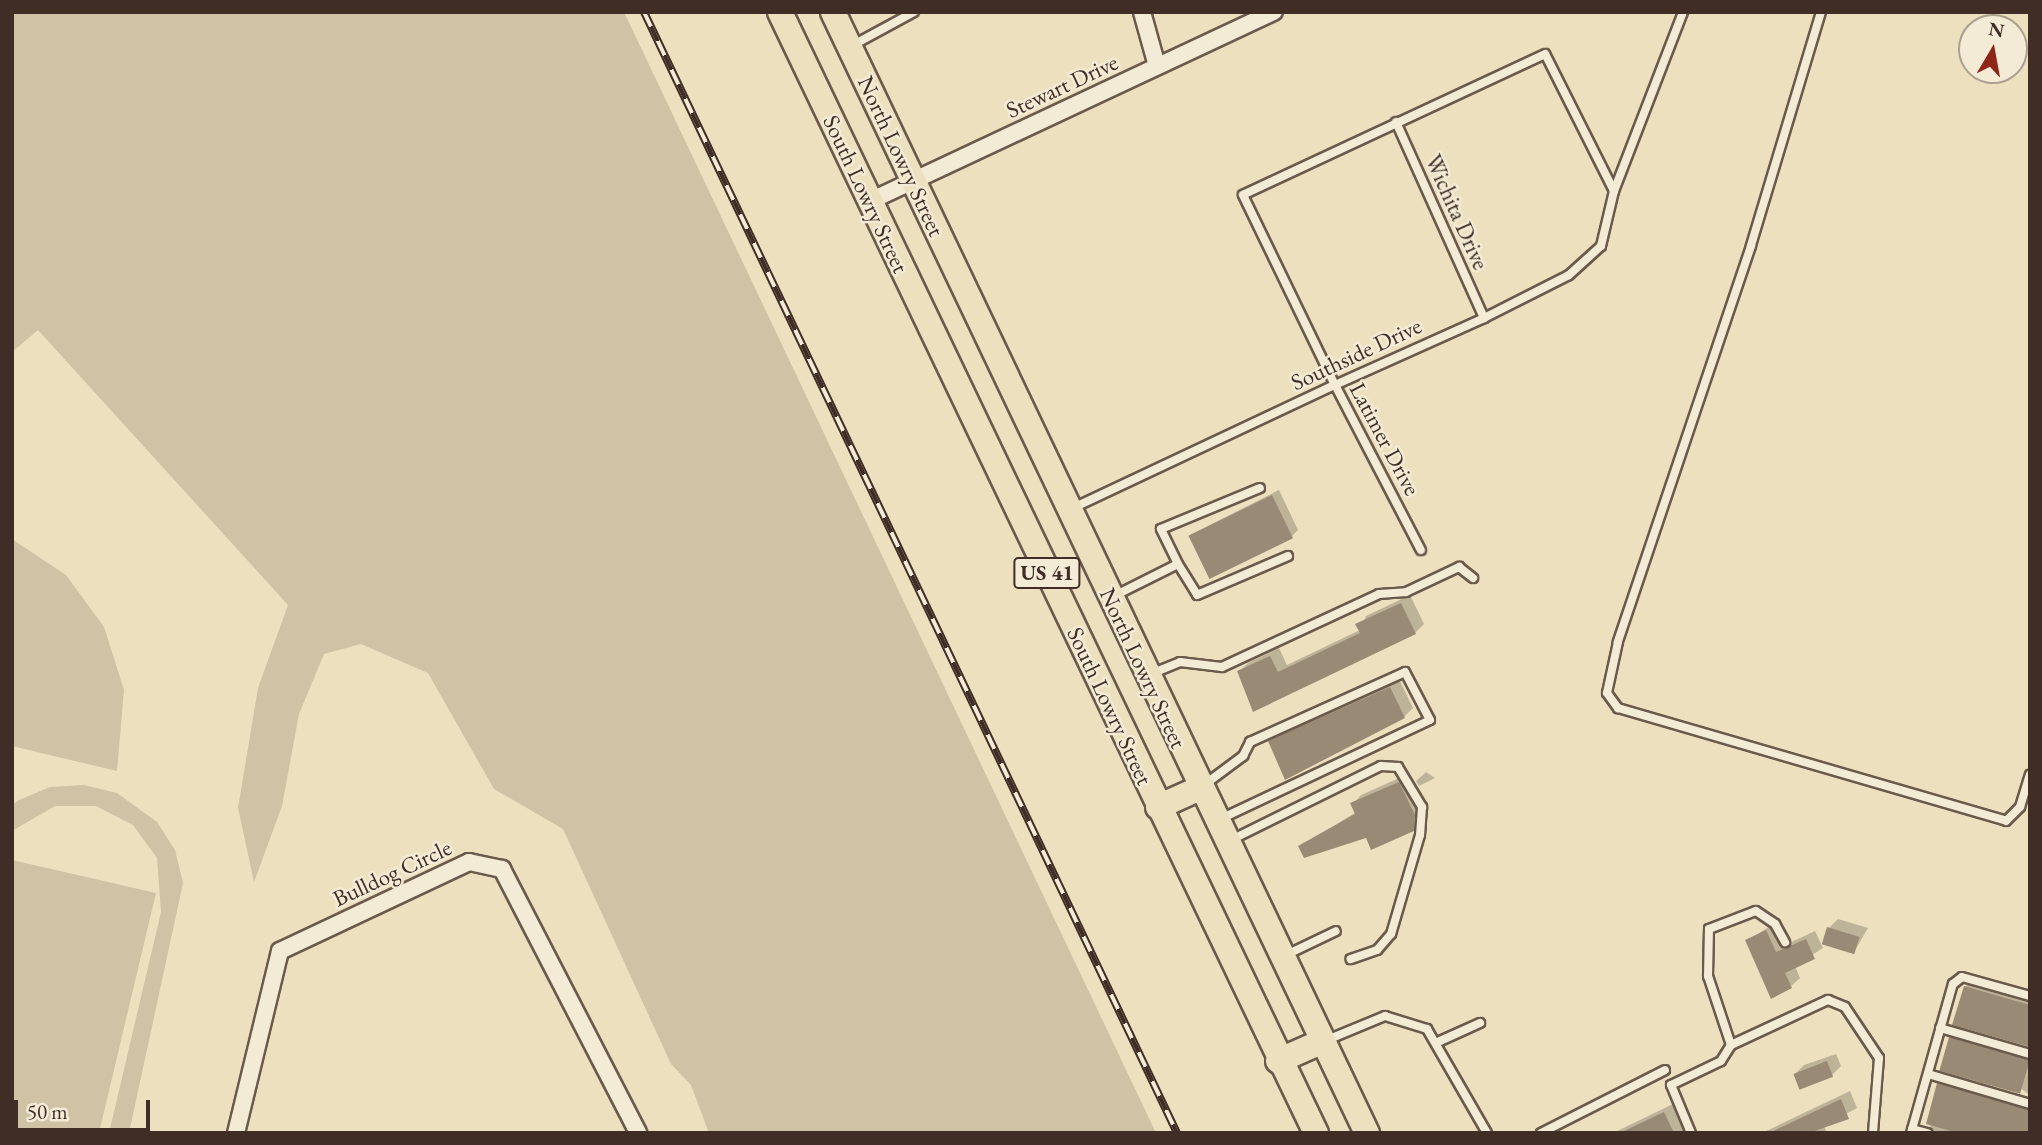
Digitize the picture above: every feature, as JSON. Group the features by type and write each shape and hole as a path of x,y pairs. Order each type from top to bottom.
{"main road":[{"name":"South Lowry Street","path":"780,12 1278,1061 1316,1133"},
{"name":"North Lowry Street","path":"833,12 1280,958 1367,1133"},
{"path":"1158,807 1200,788"},
{"path":"1278,1061 1321,1042"},
{"path":"1293,1089 1307,1133"}],"street":[{"path":"1142,12 1157,66"},
{"name":"Stewart Drive","path":"870,201 1274,12"},
{"name":"Bulldog Circle","path":"236,1133 280,951 468,862 502,869 638,1133"}],"lane":[{"path":"849,46 914,12"},
{"name":"Southside Drive","path":"1068,510 1484,318 1569,275 1601,246 1614,191 1683,12"},
{"path":"1821,12 1751,246 1618,642 1607,693 1618,708 2006,821 2020,807 2030,774"},
{"path":"1396,122 1545,54 1614,191"},
{"name":"Latimer Drive","path":"1396,122 1243,195 1335,385 1421,550"},
{"name":"Wichita Drive","path":"1396,122 1484,318"},
{"path":"1260,488 1161,529 1196,595 1288,556"},
{"path":"1110,598 1178,564"},
{"path":"1147,675 1180,662 1222,667 1379,594 1406,593 1459,567 1473,578"},
{"path":"1200,788 1243,756 1250,742 1405,672 1430,720 1220,832"},
{"path":"1220,832 1381,766 1398,767 1422,807 1420,835 1391,933 1377,950 1351,959"},
{"path":"1731,1045 1708,976 1709,929 1756,911 1775,924 1785,942"},
{"path":"1280,958 1336,931"},
{"path":"1927,1133 1912,1131 1953,984 1962,977 2030,996"},
{"path":"1691,1133 1671,1085 1721,1061 1731,1045 1828,1000 1845,1007 1879,1058 1873,1133"},
{"path":"1321,1042 1385,1016 1410,1020 1440,1041 1488,1133"},
{"path":"1440,1041 1480,1023"},
{"path":"1940,1028 2030,1054"},
{"path":"1541,1133 1665,1070"},
{"path":"1928,1074 2030,1104"}],"shaded area":[{"path":"12,12 624,12 1156,1133 709,1133 691,1085 671,1064 563,829 494,789 428,673 361,644 324,654 299,714 282,806 254,882 238,808 258,688 288,605 38,330 12,352"},
{"path":"12,539 66,575 104,627 124,690 117,771 12,746"},
{"path":"84,785 117,793 157,822 175,850 183,883 129,1133 109,1133 161,912 157,858 133,825 96,806 55,806 12,831 12,805 19,800 50,787"},
{"path":"12,860 156,893 99,1133 12,1133"}],"building":[{"path":"1272,495 1293,538 1209,579 1188,536"},
{"path":"1401,603 1416,634 1253,712 1237,671 1270,656 1278,672 1360,633 1355,624"},
{"path":"1390,687 1405,718 1285,780 1268,741"},
{"path":"1399,782 1415,815 1414,831 1371,850 1366,838 1304,858 1298,846 1355,814 1350,803"},
{"path":"1827,927 1860,937 1854,954 1822,944"},
{"path":"1766,930 1776,952 1806,939 1815,959 1785,973 1792,988 1771,999 1745,940"},
{"path":"1964,986 2030,1005 2030,1047 1952,1025"},
{"path":"1949,1037 2030,1060 2020,1094 1939,1071"},
{"path":"1827,1061 1833,1077 1799,1090 1793,1074"},
{"path":"1937,1083 2030,1110 2030,1133 1958,1133 1926,1124"},
{"path":"1841,1099 1849,1119 1809,1133 1769,1133"},
{"path":"1664,1112 1674,1133 1620,1133"}],"railway":[{"path":"644,12 1177,1133"}]}
